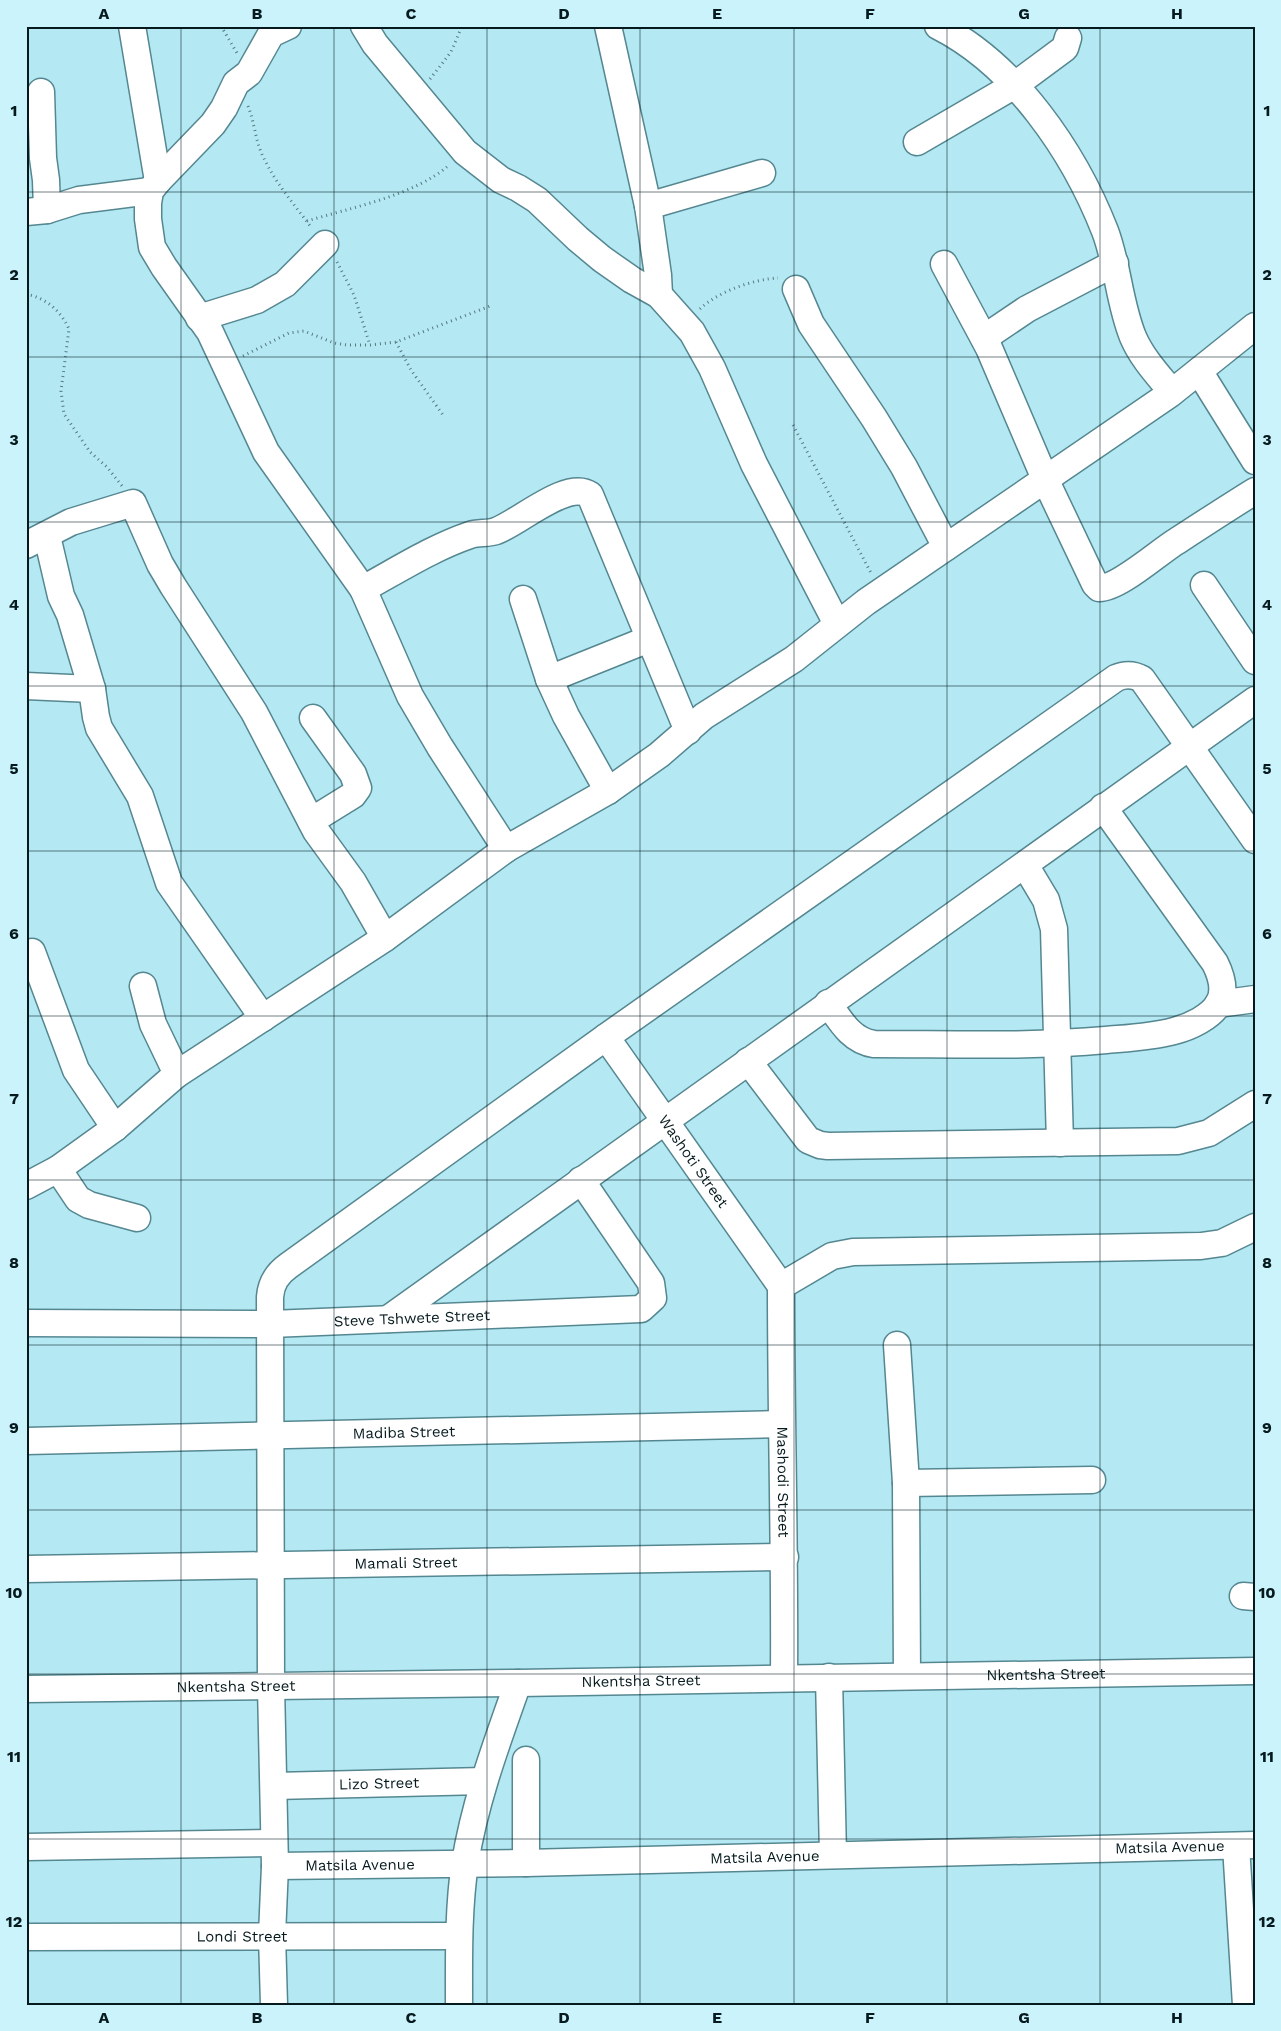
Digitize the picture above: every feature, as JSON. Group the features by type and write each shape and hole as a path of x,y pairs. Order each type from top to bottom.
{"street":[{"path":"132,26 154,186 148,219 152,247 210,332 266,452 363,589 410,696 440,747 506,849"},
{"path":"36,211 79,200 154,186 213,124 224,108 236,83 249,73 271,34 288,26"},
{"path":"364,26 375,44 465,152 501,180 537,200 602,259 632,280 659,295 685,324 712,368 754,464 837,624"},
{"path":"608,26 648,206 659,295"},
{"path":"938,26 975,50 1015,85 1058,140 1074,166 1105,230 1132,335 1146,360 1172,392"},
{"path":"917,142 1015,85 1065,48 1068,38"},
{"path":"36,211 46,180 43,158 41,92"},
{"path":"648,206 762,173"},
{"path":"200,318 257,300 285,284 325,244"},
{"path":"984,338 1027,309 1115,263"},
{"path":"944,264 984,338 1045,479 1094,581 1102,588 1139,569 1167,547 1255,491"},
{"path":"796,289 811,324 874,418 904,467 946,547"},
{"path":"26,1186 58,1169 116,1128 178,1074 384,938 506,849 608,791 659,755 704,716 794,659 881,592 1172,392 1253,332"},
{"path":"1199,371 1255,461"},
{"path":"363,589 438,549 470,535 496,531 540,506 580,491 590,495 688,731"},
{"path":"263,1018 169,883 140,796 99,728 92,689 70,615 36,540 71,522 133,503 160,564 254,712 310,821 326,847 357,888 384,938"},
{"path":"1204,585 1255,660"},
{"path":"523,599 549,679 566,716 608,791"},
{"path":"549,679 649,639"},
{"path":"274,2005 272,1935 274,1786 271,1686 271,1287 281,1271 606,1037 1116,678 1128,675 1142,679 1255,840"},
{"path":"26,686 92,689"},
{"path":"388,1319 580,1180 1255,700"},
{"path":"310,821 353,795 358,788 353,774 313,718"},
{"path":"828,1003 849,1032 867,1043 1057,1045 1154,1036 1176,1031 1202,1019 1218,1004 1223,984 1216,963 1103,807"},
{"path":"1025,865 1042,893 1051,914 1054,929 1060,1142"},
{"path":"32,952 76,1070 116,1128"},
{"path":"143,986 153,1024 178,1074"},
{"path":"1218,1004 1255,999"},
{"name":"Washoti Street","path":"606,1037 781,1286"},
{"path":"748,1061 800,1132 808,1140 820,1145 1189,1140 1209,1133 1255,1104"},
{"path":"58,1169 78,1199 89,1206 137,1218"},
{"name":"Steve Tshwete Street","path":"26,1323 271,1324 634,1310 645,1306 652,1298 651,1283 580,1180"},
{"path":"781,1286 832,1256 853,1252 1201,1246 1222,1243 1255,1227"},
{"name":"Mashodi Street","path":"781,1286 785,1557 784,1678"},
{"path":"897,1345 906,1483 907,1676"},
{"name":"Madiba Street","path":"26,1441 782,1424"},
{"path":"906,1483 1092,1480"},
{"name":"Mamali Street","path":"26,1569 785,1557"},
{"name":"Nkentsha Street","path":"26,1689 1255,1671"},
{"path":"829,1677 833,1855"},
{"path":"459,2005 459,1936 465,1863 484,1781 518,1683"},
{"path":"526,1760 526,1863"},
{"name":"Lizo Street","path":"274,1786 484,1781"},
{"path":"1245,1845 1246,2005"},
{"name":"Matsila Avenue","path":"26,1847 465,1863 526,1863 1245,1845"},
{"name":"Londi Street","path":"26,1937 459,1936"}],"path":[{"path":"418,96 451,52 462,26"},
{"path":"236,83 245,97 262,153 293,205 335,258 354,295 370,345"},
{"path":"307,221 416,188 441,172 465,152"},
{"path":"685,324 714,297 757,281 782,278 790,280 796,289"},
{"path":"26,294 44,300 57,311 69,329 61,391 64,414 77,436 121,483 133,503"},
{"path":"227,365 259,346 289,333 304,331 334,342 370,345 396,342 493,305"},
{"path":"396,342 411,370 443,415"},
{"path":"793,425 881,592"}]}
